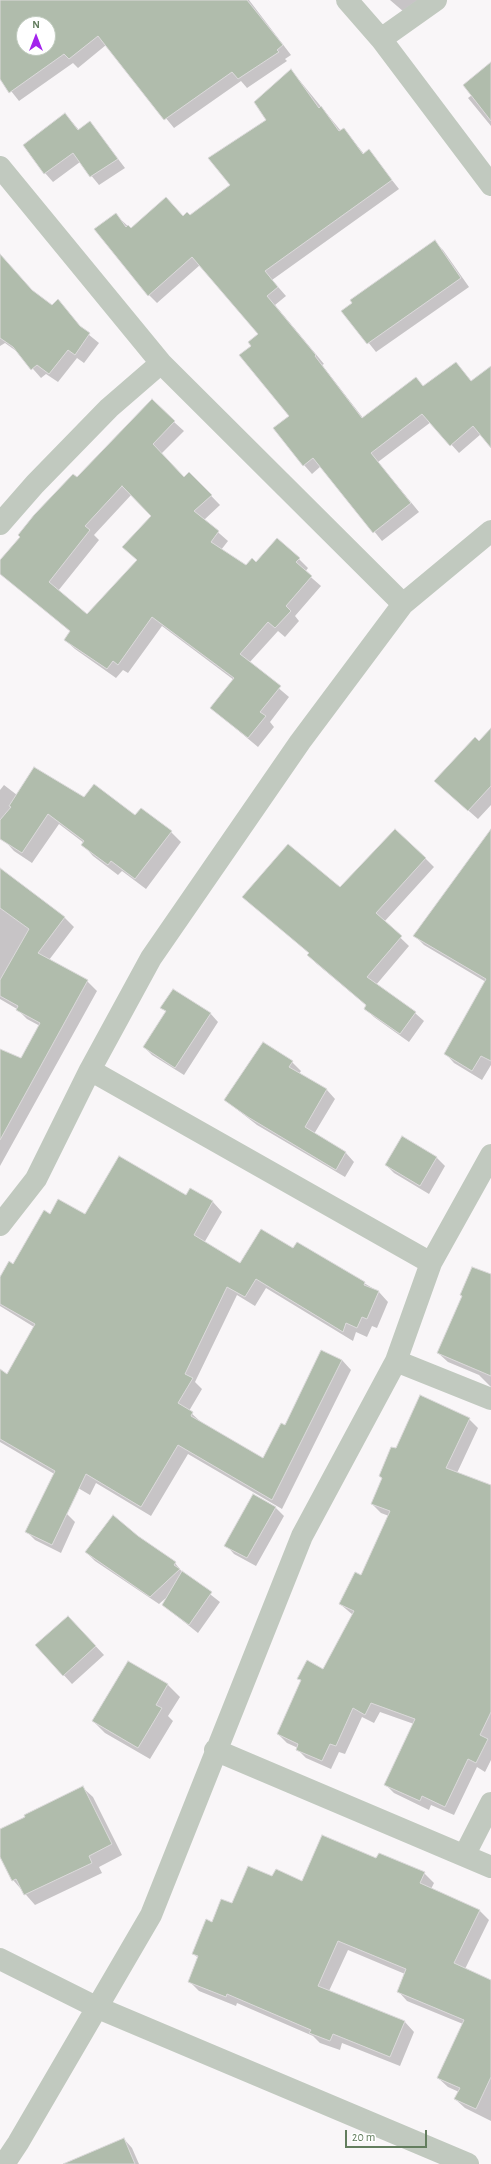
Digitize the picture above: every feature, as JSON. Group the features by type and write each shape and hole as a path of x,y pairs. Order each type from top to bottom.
{"street":[{"path":"347,0 380,39 491,185"},
{"path":"380,39 436,0"},
{"path":"0,167 161,363 403,604"},
{"path":"0,524 35,484 109,408 161,363"},
{"path":"0,1225 36,1178 90,1070 156,952 300,742 403,604 491,531"},
{"path":"90,1070 431,1263"},
{"path":"4,2164 18,2143 151,1915 215,1750 302,1536 396,1361 431,1263 491,1156"},
{"path":"396,1361 491,1399"},
{"path":"215,1750 466,1854 491,1867"},
{"path":"466,1854 491,1803"},
{"path":"0,1959 96,2007 468,2164"}],"building":[{"path":"0,0 247,0 283,45 277,50 279,52 238,79 232,72 164,120 98,36 69,59 64,54 9,93 0,79"},
{"path":"491,62 491,121 463,85"},
{"path":"291,69 319,108 321,106 339,131 344,128 363,154 369,149 392,180 265,271 278,287 267,296 316,355 315,356 362,418 416,377 423,386 456,362 471,381 491,366 491,448 473,426 450,446 422,414 371,453 411,503 373,533 313,458 303,466 273,428 289,416 239,355 251,346 248,342 258,334 192,257 148,296 94,229 116,213 126,227 128,225 131,228 166,197 183,216 187,212 190,215 230,185 208,158 266,120 254,102"},
{"path":"65,113 78,130 90,121 118,159 90,177 73,153 44,174 23,145"},
{"path":"435,240 461,278 367,344 341,311 352,303 350,300"},
{"path":"0,254 32,290 52,305 58,299 80,326 90,333 75,355 68,350 49,374 37,365 31,370 13,347 0,338"},
{"path":"152,399 175,421 153,444 184,477 189,472 212,495 194,511 219,531 211,542 246,565 252,558 256,562 277,538 300,558 296,562 312,576 286,606 291,611 275,628 268,622 240,654 281,686 260,712 266,716 248,738 210,708 234,678 152,617 118,665 113,661 107,669 64,640 70,631 0,574 0,560 20,537 18,535 34,515 73,474 77,477","holes":["122,486 151,516 122,547 137,560 87,614 49,582 90,530 85,526"]},
{"path":"491,728 491,786 468,811 434,781 475,737 479,741"},
{"path":"34,767 84,797 94,784 135,815 141,808 172,831 135,879 111,861 108,865 81,845 84,841 48,814 22,853 0,839 0,820 11,807 9,806"},
{"path":"395,829 426,858 376,913 402,936 367,977 416,1012 400,1034 364,1009 366,1005 307,955 309,953 242,897 288,844 340,887"},
{"path":"491,829 491,1061 481,1056 472,1071 444,1054 486,979 413,936"},
{"path":"0,868 65,917 38,953 88,980 0,1140 0,1049 21,1058 40,1023 16,1010 18,1006 0,996 0,980 29,929 0,908"},
{"path":"173,989 211,1013 175,1068 143,1047 166,1011 160,1008"},
{"path":"263,1042 293,1061 289,1067 327,1089 305,1127 346,1152 336,1170 248,1117 224,1100"},
{"path":"402,1136 437,1157 420,1186 385,1165"},
{"path":"119,1156 186,1195 190,1188 213,1201 194,1235 240,1263 261,1229 293,1248 297,1242 365,1282 364,1285 379,1291 367,1319 362,1317 357,1328 346,1323 343,1332 256,1279 245,1297 227,1287 185,1374 193,1378 178,1403 193,1412 191,1416 263,1458 281,1423 285,1425 321,1350 342,1360 272,1500 178,1445 141,1507 86,1474 52,1545 25,1532 55,1471 0,1439 0,1369 7,1374 35,1324 0,1304 0,1277 9,1261 13,1264 44,1210 50,1214 58,1199 85,1214"},
{"path":"472,1267 491,1274 491,1376 437,1353 462,1296 460,1295"},
{"path":"420,1395 470,1418 446,1468 491,1485 491,1712 480,1735 488,1739 476,1763 468,1759 445,1807 422,1796 420,1801 384,1785 415,1719 371,1703 365,1715 353,1708 336,1746 330,1744 322,1761 296,1750 298,1744 277,1734 301,1680 297,1679 307,1660 323,1669 354,1611 339,1604 355,1572 361,1575 390,1511 371,1504 382,1478 379,1476 391,1447 396,1448"},
{"path":"253,1494 276,1507 247,1558 224,1546"},
{"path":"113,1515 138,1536 176,1562 174,1565 180,1569 150,1597 85,1552"},
{"path":"182,1571 212,1592 189,1625 162,1605"},
{"path":"68,1616 96,1646 63,1676 35,1645"},
{"path":"128,1661 168,1684 156,1705 162,1708 138,1748 92,1721"},
{"path":"83,1786 112,1844 89,1856 92,1863 24,1895 16,1879 12,1881 0,1857 0,1829 25,1817 24,1815"},
{"path":"322,1835 376,1858 379,1853 425,1872 420,1883 480,1910 454,1963 491,1980 491,2077 476,2109 454,2099 460,2088 437,2078 464,2020 397,1992 406,1969 338,1941 318,1986 405,2021 390,2057 333,2034 330,2041 309,2033 311,2030 227,1994 226,1997 188,1982 198,1956 192,1954 206,1919 212,1922 221,1899 232,1903 248,1866 272,1876 276,1869 302,1881"},
{"path":"124,2138 135,2164 63,2164"}]}
